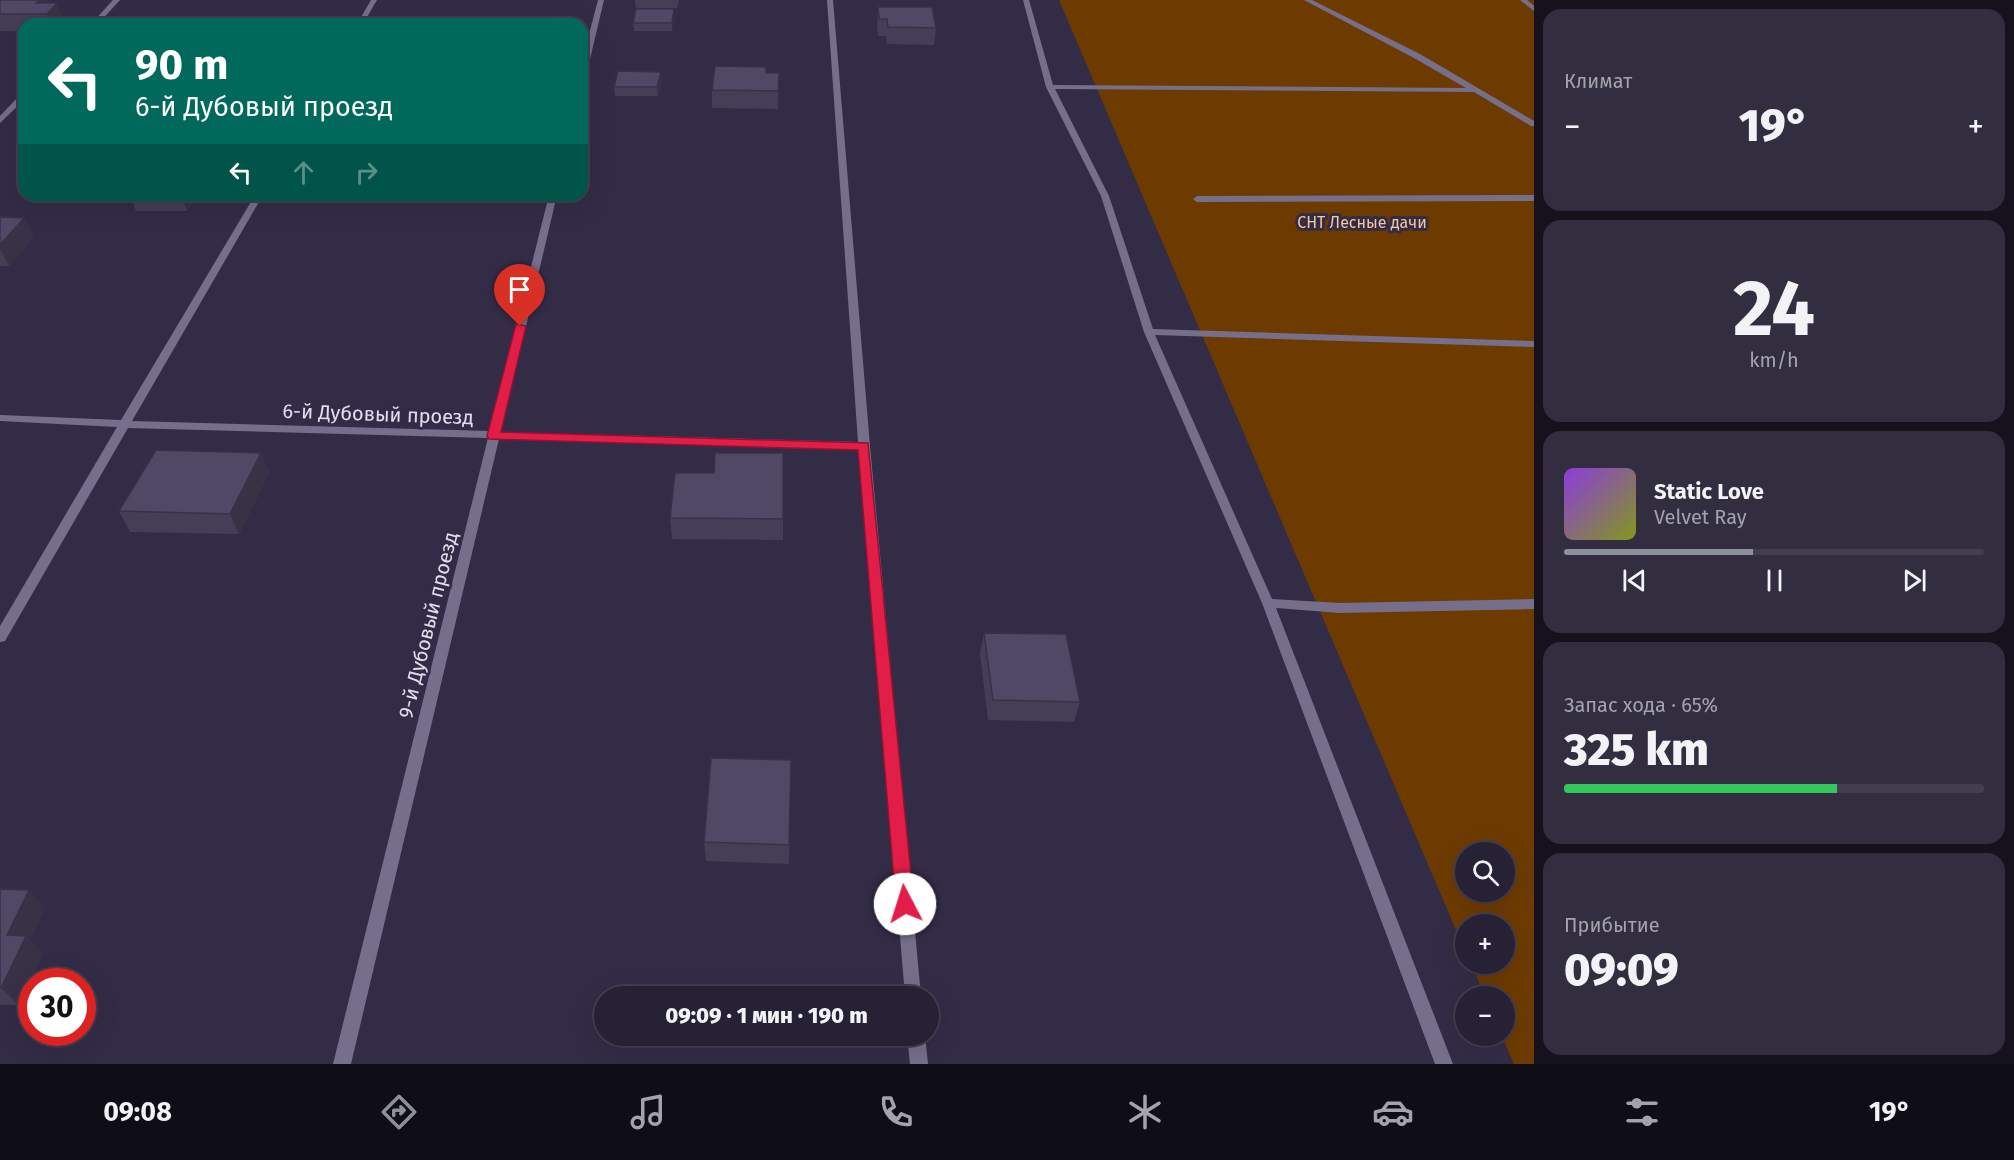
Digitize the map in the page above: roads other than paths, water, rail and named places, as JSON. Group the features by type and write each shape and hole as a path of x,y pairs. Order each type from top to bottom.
{"street":[{"path":"100,18 117,0"},
{"path":"364,18 374,0"},
{"path":"588,52 601,0"},
{"path":"830,0 864,446 912,986"},
{"path":"1026,0 1050,87 1105,196 1149,332 1268,603 1444,1064"},
{"path":"1307,0 1417,56 1534,124"},
{"path":"1523,0 1534,9"},
{"path":"1050,87 1477,90"},
{"path":"0,121 18,102"},
{"path":"1197,199 1534,198"},
{"path":"0,637 255,201"},
{"name":"9-й Дубовый проезд","path":"342,1064 552,201"},
{"path":"1149,332 1534,344"},
{"name":"6-й Дубовый проезд","path":"0,418 493,436 864,446"},
{"path":"1268,603 1340,608 1534,604"},
{"path":"917,1046 919,1064"}],"park label":[{"name":"СНТ Лесные дачи","path":"1362,222"}]}
